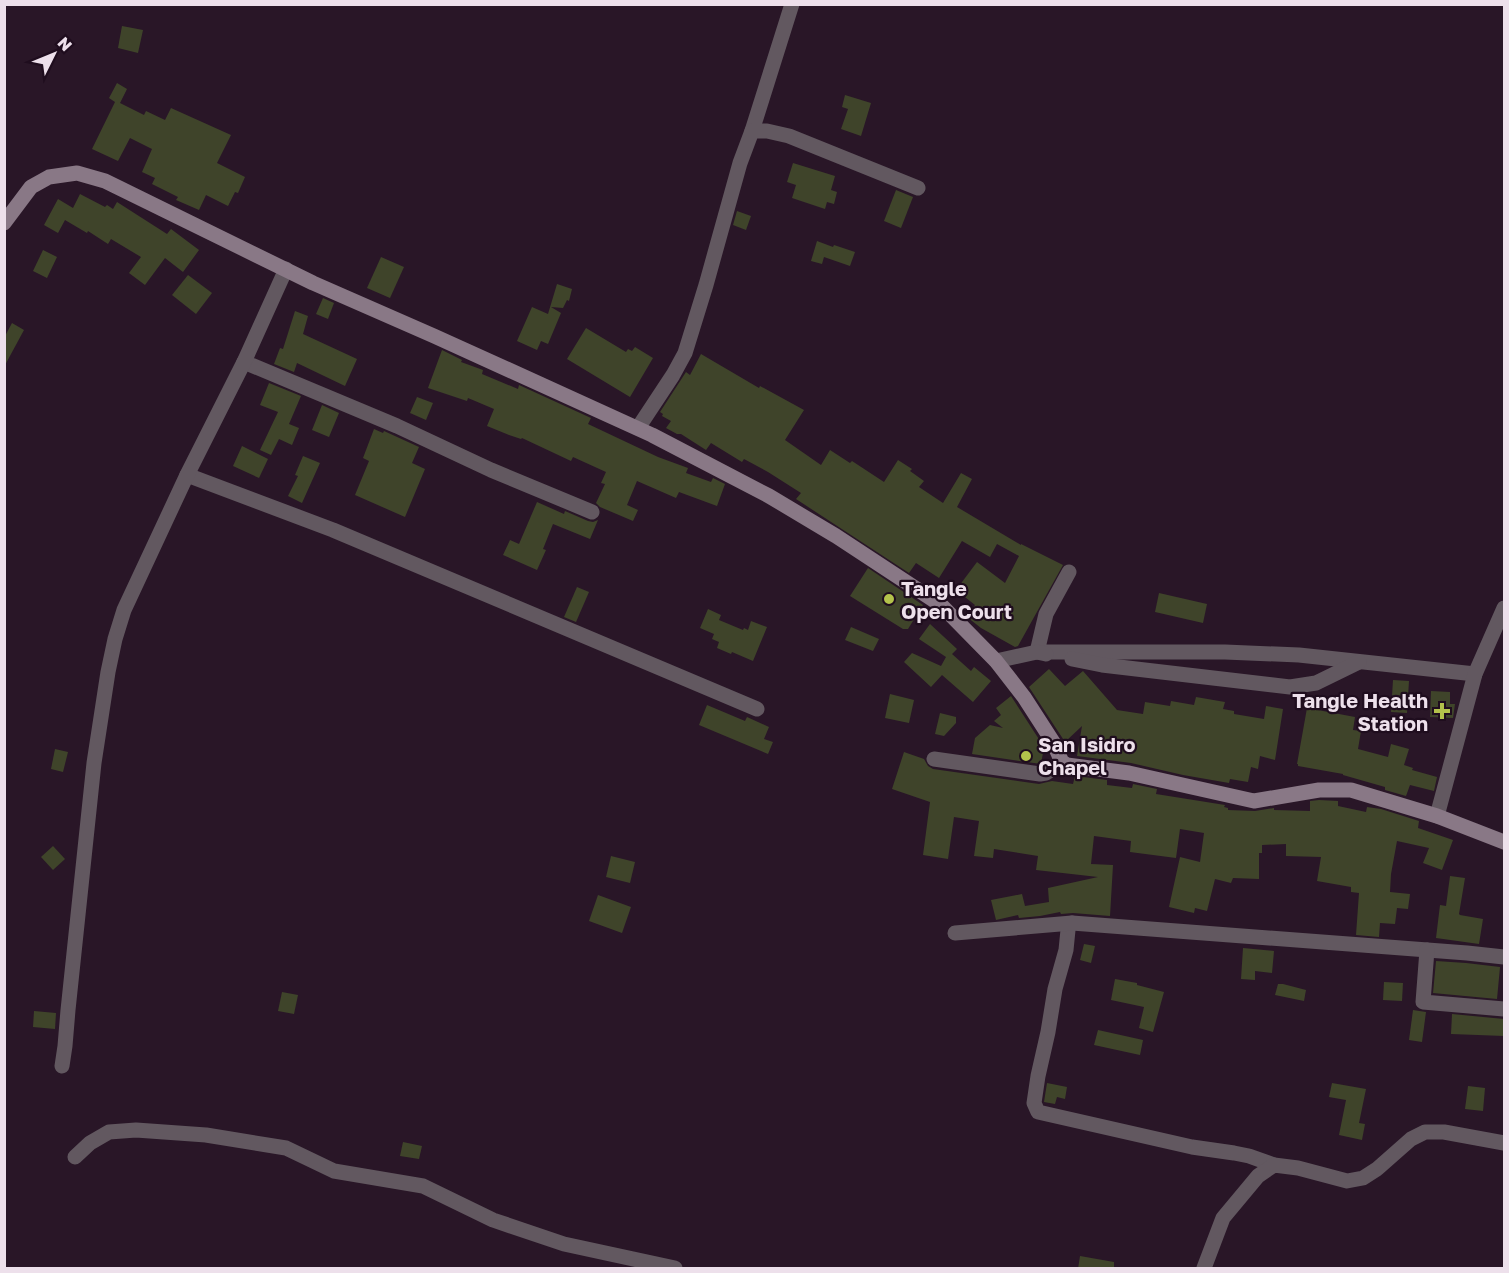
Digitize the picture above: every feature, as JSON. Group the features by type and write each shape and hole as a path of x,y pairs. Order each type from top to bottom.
{"street":[{"path":"638,428 685,353 740,164 792,4"},
{"path":"752,131 767,131 789,136 918,188"},
{"path":"4,223 31,187 49,177 77,173 105,181 313,284 638,428 769,496 846,542 941,606 996,661 1024,697 1053,742 1062,762 1074,766 1129,773 1254,801 1319,790 1351,790 1437,816 1504,843"},
{"path":"62,1066 94,763 115,639 124,610 187,475 244,362 286,269"},
{"path":"244,362 592,512"},
{"path":"187,475 333,530 757,710"},
{"path":"1037,652 1046,614 1069,572"},
{"path":"1437,816 1475,674 1504,608"},
{"path":"996,661 1037,652 1225,652 1299,655 1475,674"},
{"path":"1037,652 1102,665 1290,687 1316,683 1360,661"},
{"path":"934,759 1040,774 1046,773 1062,762"},
{"path":"955,933 1072,923 1504,957"},
{"path":"1072,923 1068,930 1066,950 1055,990 1038,1076 1034,1103 1038,1112 1192,1148 1242,1155 1274,1166 1298,1168 1347,1180 1363,1178 1412,1139 1425,1132 1444,1132 1504,1143"},
{"path":"1427,950 1423,1002 1504,1009"},
{"path":"75,1157 90,1143 109,1132 136,1130 206,1135 286,1148 334,1171 423,1186 493,1220 564,1244 675,1269"},
{"path":"1203,1269 1223,1218 1258,1176 1274,1166"}],"building":[{"path":"122,26 143,30 138,53 118,48"},
{"path":"117,83 127,89 120,103 144,115 146,111 165,120 171,108 231,135 217,163 245,177 238,193 235,192 228,206 206,195 199,210 176,200 178,197 152,184 155,178 142,172 152,149 130,138 118,161 92,149 115,102 109,98"},
{"path":"845,95 871,103 861,136 841,129 848,109 842,107"},
{"path":"793,163 835,176 831,190 837,192 834,204 827,202 825,209 792,198 796,185 787,182"},
{"path":"896,190 913,197 901,228 884,221"},
{"path":"80,194 113,209 117,202 167,234 171,229 199,250 183,272 165,258 145,285 129,273 141,257 111,239 108,244 65,220 58,233 44,225 58,199 73,208"},
{"path":"737,211 751,216 746,230 733,225"},
{"path":"817,241 855,252 850,266 824,257 822,264 811,261"},
{"path":"43,250 57,257 47,278 33,271"},
{"path":"381,257 404,267 390,298 367,288"},
{"path":"188,275 212,293 196,314 172,295"},
{"path":"557,284 572,289 569,301 567,300 563,308 551,307 561,313 548,344 541,341 537,350 517,341 532,307 548,314"},
{"path":"323,298 334,303 328,319 316,314"},
{"path":"295,311 308,316 303,334 357,359 345,386 297,363 294,372 274,364 280,348 283,349"},
{"path":"12,323 24,330 4,367 4,338"},
{"path":"586,328 626,352 628,349 632,351 635,347 653,358 630,397 567,359"},
{"path":"442,350 462,360 461,362 483,370 482,374 518,389 519,385 591,418 588,424 658,457 688,468 686,473 711,482 713,478 725,484 717,506 679,492 676,498 637,481 627,505 638,510 633,521 600,507 596,503 605,484 601,483 606,472 573,457 571,461 522,438 487,426 494,409 468,398 467,401 428,388"},
{"path":"701,354 759,388 760,386 804,410 785,440 821,465 830,450 884,482 898,460 924,481 919,487 943,503 961,473 972,479 957,507 1021,545 1063,565 1018,646 1015,647 981,628 967,617 975,605 956,590 977,562 1005,583 1019,556 997,544 990,557 962,541 939,578 916,563 909,573 796,499 801,493 768,472 744,459 742,462 711,443 706,450 681,434 666,428 671,421 662,416 660,412 686,372 690,375"},
{"path":"269,383 301,396 289,424 299,428 292,445 279,439 271,455 260,450 278,412 260,405"},
{"path":"417,397 433,403 426,420 410,413"},
{"path":"322,405 339,413 329,437 312,430"},
{"path":"374,429 383,433 384,431 419,447 412,463 425,469 405,517 355,495 369,461 363,458"},
{"path":"242,446 268,459 259,478 233,466"},
{"path":"303,456 320,463 302,503 288,496 298,476 295,475"},
{"path":"537,502 564,514 565,511 588,521 598,520 590,539 553,524 543,549 546,550 537,570 503,555 510,540 519,544"},
{"name":"Tangle Open Court","path":"868,568 923,605 908,629 903,629 850,596"},
{"path":"577,587 589,592 576,622 564,617"},
{"path":"1159,593 1207,604 1203,623 1155,612"},
{"path":"708,609 721,615 719,620 743,630 744,628 748,630 751,621 767,627 753,661 717,648 719,642 712,639 714,634 700,628"},
{"path":"930,624 957,649 952,654 971,671 974,667 991,681 973,702 942,675 931,687 904,662 912,653 941,666 946,657 919,639"},
{"path":"851,627 879,639 873,651 845,640"},
{"path":"1049,669 1065,686 1083,671 1117,710 1143,714 1145,702 1170,706 1171,701 1194,705 1196,697 1225,702 1223,709 1234,711 1234,714 1264,719 1266,706 1283,709 1275,760 1260,756 1258,769 1251,767 1248,782 1230,779 1229,783 1131,763 1077,756 1082,726 1065,742 1029,687"},
{"path":"1393,680 1409,681 1407,713 1391,712"},
{"name":"Tangle Health Station","path":"1431,691 1450,692 1450,704 1455,704 1453,718 1430,717"},
{"path":"890,694 914,700 909,723 885,718"},
{"path":"1011,696 1044,747 1041,764 972,754 975,738 990,725 1003,728 994,721 1001,715 996,708"},
{"path":"707,705 745,721 747,717 769,727 764,739 773,742 768,754 699,725"},
{"path":"1307,708 1355,717 1353,730 1361,731 1358,749 1388,757 1391,744 1409,749 1404,765 1413,768 1412,770 1437,777 1434,791 1410,785 1406,796 1343,774 1298,766"},
{"path":"940,713 956,717 956,723 944,736 935,734"},
{"path":"55,749 68,752 63,772 51,769"},
{"path":"904,752 924,759 933,769 1039,784 1052,781 1073,784 1075,776 1107,780 1107,785 1132,788 1133,784 1157,789 1156,794 1225,805 1224,807 1228,810 1255,811 1274,808 1274,810 1310,811 1310,801 1338,801 1338,806 1366,812 1367,807 1381,809 1419,821 1418,828 1453,840 1442,870 1423,863 1429,848 1397,841 1390,892 1410,894 1408,909 1397,908 1395,924 1380,923 1379,937 1356,935 1359,893 1351,892 1351,887 1317,881 1321,857 1286,856 1286,844 1262,845 1262,853 1259,853 1259,879 1233,878 1231,883 1215,879 1207,911 1195,908 1194,913 1169,907 1180,857 1200,862 1204,833 1180,829 1176,858 1130,852 1131,841 1094,836 1091,864 1113,865 1110,916 1061,914 1060,912 1019,918 1018,915 996,920 991,900 1022,894 1025,906 1049,902 1048,888 1098,877 1036,870 1038,856 994,849 993,858 974,856 979,821 954,817 948,859 923,855 930,802 892,789"},
{"path":"53,846 65,859 53,870 41,857"},
{"path":"611,856 635,862 630,883 606,877"},
{"path":"1450,876 1465,878 1459,914 1483,919 1479,944 1436,938 1440,905 1446,906"},
{"path":"598,895 631,907 622,933 589,921"},
{"path":"1084,944 1095,946 1091,963 1080,960"},
{"path":"1243,948 1274,951 1272,973 1255,971 1255,980 1241,979"},
{"path":"1436,961 1500,967 1497,999 1433,993"},
{"path":"1115,979 1164,992 1153,1032 1139,1028 1144,1007 1111,1000"},
{"path":"1384,982 1403,983 1402,1001 1383,1000"},
{"path":"1278,984 1306,990 1304,1001 1275,995"},
{"path":"282,992 298,995 294,1014 278,1011"},
{"path":"1413,1010 1426,1012 1422,1042 1409,1040"},
{"path":"34,1011 56,1013 55,1029 33,1027"},
{"path":"1452,1014 1504,1019 1504,1036 1451,1034"},
{"path":"1098,1030 1143,1040 1140,1055 1094,1045"},
{"path":"1047,1083 1067,1087 1065,1099 1057,1097 1055,1104 1044,1102"},
{"path":"1332,1083 1366,1089 1359,1123 1365,1124 1362,1140 1339,1135 1346,1100 1329,1097"},
{"path":"1468,1086 1485,1088 1483,1111 1465,1109"},
{"path":"403,1142 422,1146 419,1159 400,1156"},
{"path":"1080,1256 1114,1262 1114,1269 1078,1269"}],"place":[{"name":"Tangle Open Court","path":"889,599"},
{"name":"Tangle Health Station","path":"1442,711"},
{"name":"San Isidro Chapel","path":"1026,756"}]}
